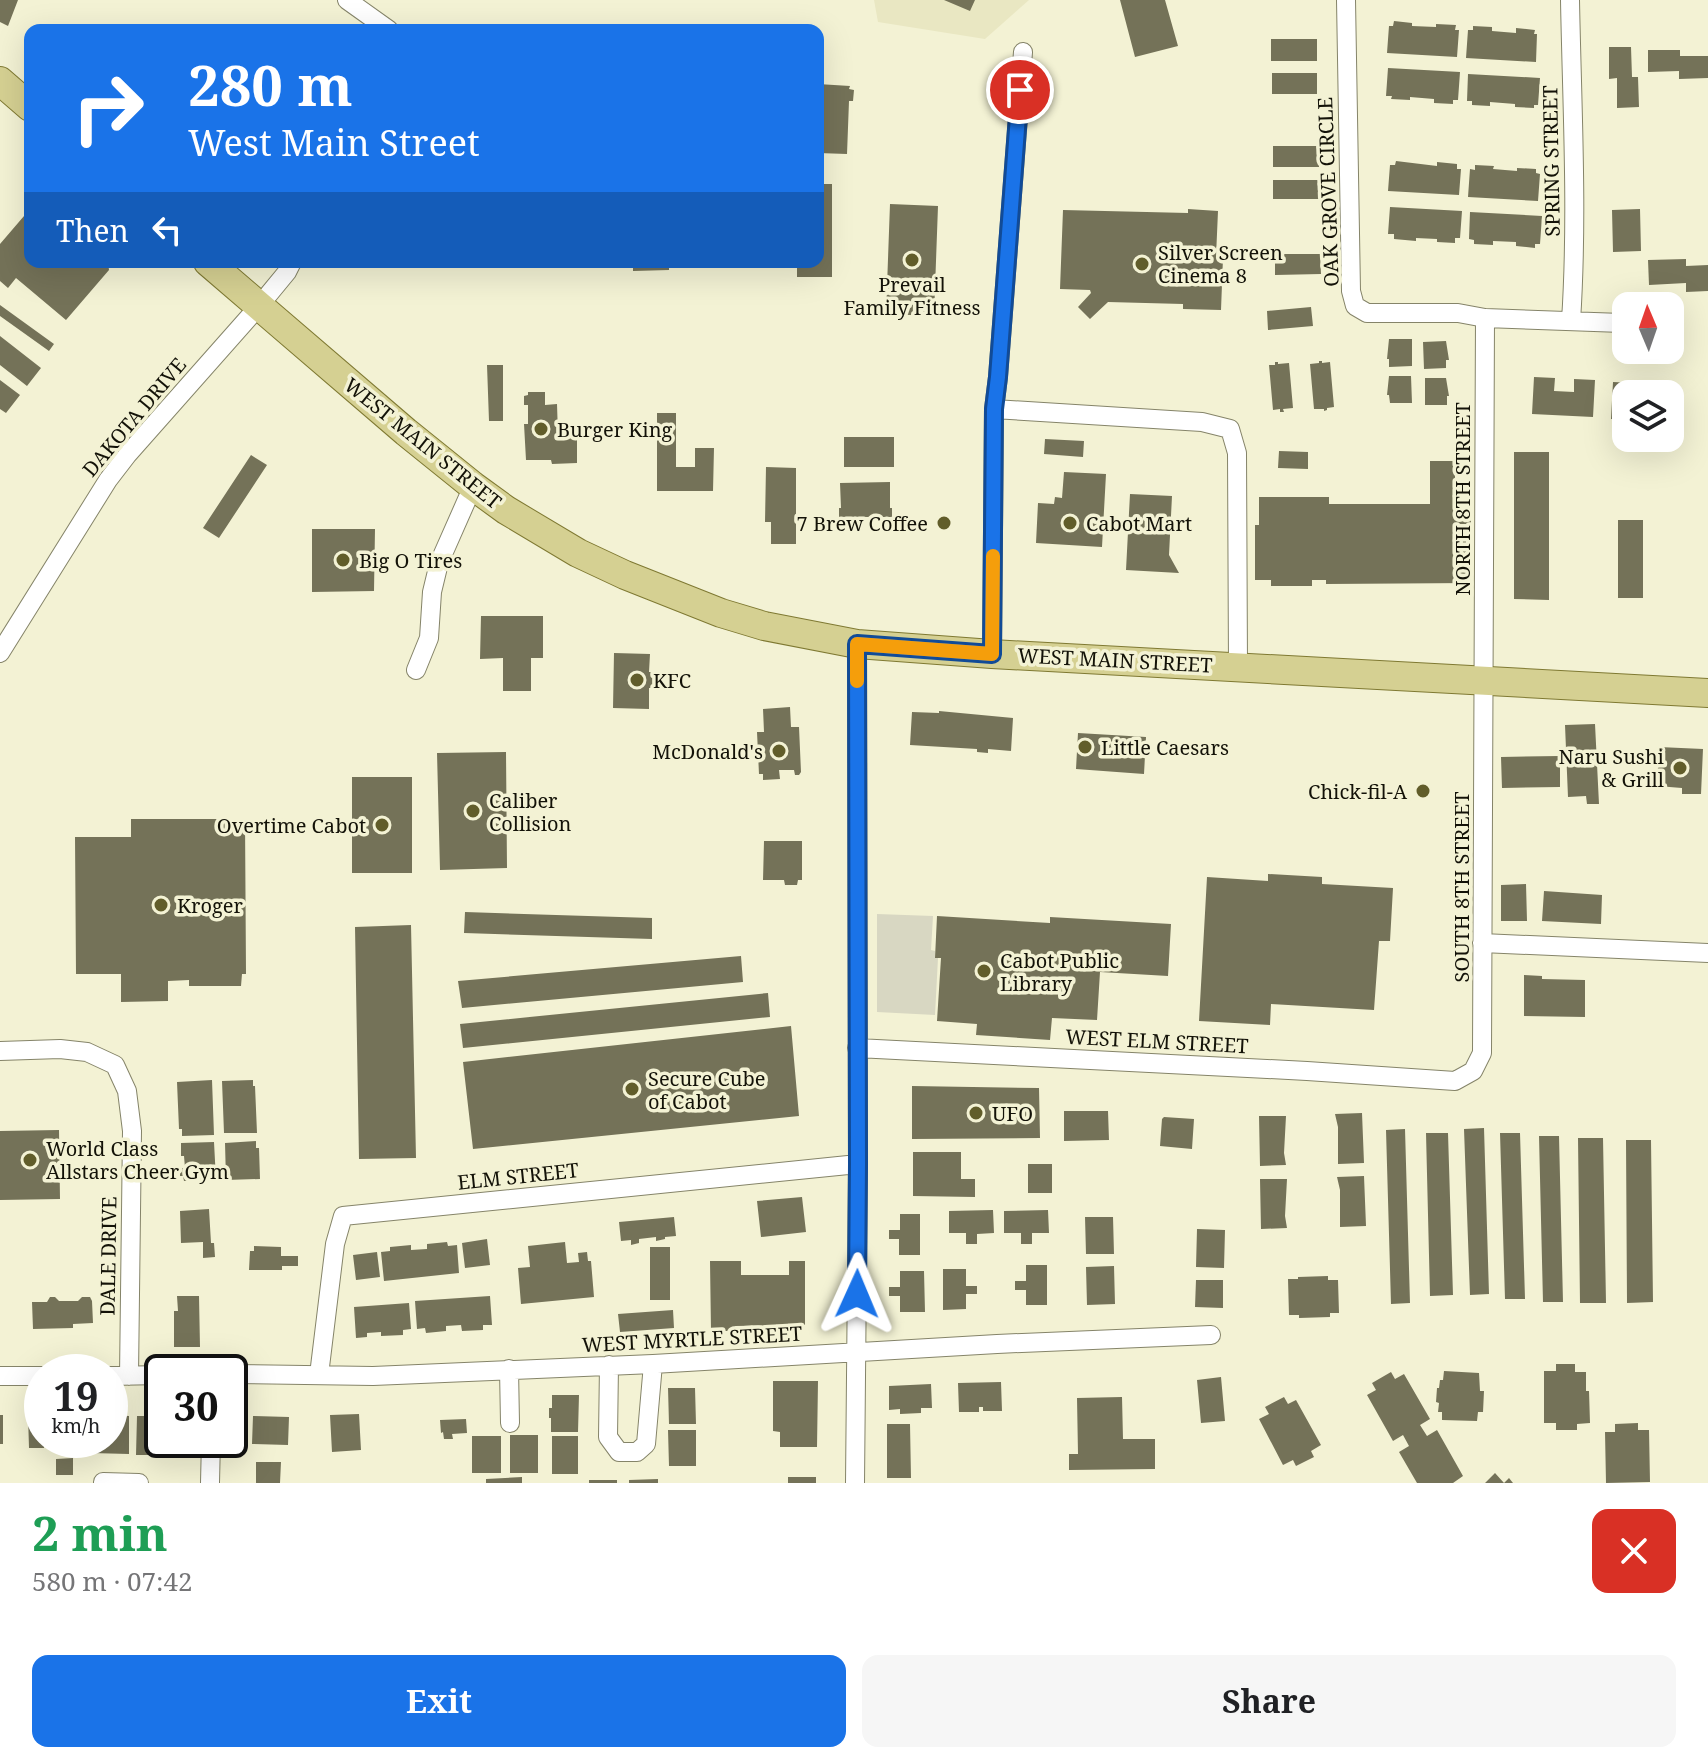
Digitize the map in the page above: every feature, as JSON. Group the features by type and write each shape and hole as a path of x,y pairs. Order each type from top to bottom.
{"main road":[{"path":"0,81 24,102"},
{"name":"WEST MAIN STREET","path":"215,268 395,423 506,510 598,563 652,587 764,626 857,644 992,654 1708,693"}],"street":[{"path":"347,0 381,24"},
{"name":"OAK GROVE CIRCLE","path":"1346,0 1351,291 1355,306 1367,313 1458,313 1485,318 1612,323"},
{"name":"SPRING STREET","path":"1570,0 1574,173 1571,321"},
{"path":"992,654 994,409 1023,52"},
{"name":"DAKOTA DRIVE","path":"0,653 108,480 289,268"},
{"name":"NORTH 8TH STREET","path":"1482,681 1485,318"},
{"path":"994,409 1202,422 1230,429 1237,453 1238,666"},
{"path":"416,670 429,638 432,592 439,563 473,486"},
{"path":"855,1483 857,644"},
{"name":"SOUTH 8TH STREET","path":"1455,1081 1473,1071 1482,1053 1482,681"},
{"path":"1482,943 1708,953"},
{"name":"WEST ELM STREET","path":"857,1048 1455,1081"},
{"name":"DALE DRIVE","path":"0,1051 60,1049 87,1052 115,1065 127,1091 132,1131 121,1354"},
{"name":"ELM STREET","path":"319,1375 335,1244 343,1216 858,1164"},
{"name":"WEST MYRTLE STREET","path":"248,1374 373,1376 1211,1335"},
{"path":"609,1365 608,1437 619,1452 637,1452 646,1444 653,1364"},
{"path":"509,1369 510,1423"},
{"path":"0,1376 24,1376"},
{"path":"210,1483 211,1458"},
{"path":"103,1482 139,1483"}],"shaded area":[{"path":"874,0 1029,0 985,39 878,22"}],"green space":[{"path":"877,914 933,916 931,950 938,958 935,1015 877,1012"}],"building":[{"path":"0,0 18,0 8,26 0,22"},
{"path":"944,0 975,0 970,11"},
{"path":"1120,0 1165,0 1178,46 1135,57"},
{"path":"1394,21 1412,23 1412,26 1456,25 1455,30 1459,30 1457,57 1387,53 1389,26 1393,26"},
{"path":"1473,26 1516,33 1516,28 1535,30 1536,62 1466,58 1468,30 1473,30"},
{"path":"1271,39 1317,39 1317,61 1271,61"},
{"path":"1609,47 1631,47 1632,77 1638,77 1639,107 1617,108 1617,78 1609,79"},
{"path":"1648,50 1680,50 1680,56 1708,56 1708,78 1679,79 1679,71 1648,72"},
{"path":"1388,68 1460,72 1458,100 1453,100 1453,104 1410,97 1410,100 1391,99 1392,96 1386,96"},
{"path":"1272,73 1317,73 1317,94 1272,94"},
{"path":"1468,74 1540,78 1538,105 1534,108 1515,107 1515,104 1490,102 1490,106 1472,105 1472,101 1467,101"},
{"path":"824,84 850,86 849,89 854,90 853,101 849,101 847,154 824,153"},
{"path":"1273,146 1319,146 1319,167 1273,167"},
{"path":"1396,161 1437,166 1437,162 1457,164 1457,169 1461,169 1459,195 1388,191 1390,165 1395,165"},
{"path":"1475,165 1517,171 1517,168 1536,169 1536,173 1540,174 1538,201 1468,197 1470,169 1475,170"},
{"path":"1273,180 1319,180 1319,199 1273,199"},
{"path":"824,184 832,184 832,277 797,277 797,268 824,268"},
{"name":"Prevail Family Fitness","path":"890,204 938,206 934,316 886,314"},
{"path":"1390,207 1462,211 1460,238 1455,238 1455,243 1437,242 1437,239 1394,239 1394,234 1388,234"},
{"name":"Silver Screen Cinema 8","path":"1188,209 1218,211 1216,257 1223,258 1221,310 1183,309 1183,304 1108,302 1090,319 1078,307 1091,293 1090,290 1060,289 1063,210 1188,213"},
{"path":"1640,209 1641,251 1613,252 1612,210"},
{"path":"1470,212 1542,216 1540,244 1535,244 1535,248 1516,246 1516,242 1474,244 1474,240 1469,239"},
{"path":"24,216 24,268 109,270 66,320 16,278 8,288 0,281 0,244"},
{"path":"1275,254 1320,254 1321,274 1275,275"},
{"path":"1686,259 1686,266 1708,265 1708,291 1686,292 1686,283 1649,285 1648,260"},
{"path":"633,268 669,268 669,270 633,271"},
{"path":"0,305 54,344 49,351 0,316"},
{"path":"1311,307 1313,326 1268,330 1267,311"},
{"path":"0,336 41,368 27,386 0,365"},
{"path":"1389,339 1412,339 1412,366 1389,367"},
{"path":"1446,341 1449,360 1446,360 1446,368 1424,369 1423,342"},
{"path":"1275,362 1289,363 1293,408 1283,409 1284,412 1273,410 1269,365 1275,365"},
{"path":"1330,362 1334,407 1324,411 1314,409 1310,364"},
{"path":"487,365 503,365 503,421 489,421"},
{"path":"1389,376 1411,376 1412,403 1390,403 1387,395"},
{"path":"1534,377 1555,378 1554,391 1574,392 1574,379 1595,380 1593,417 1532,414"},
{"path":"1425,378 1446,378 1447,405 1425,405"},
{"path":"0,380 20,395 6,413 0,409"},
{"name":"Burger King","path":"528,392 545,392 545,405 557,404 558,435 577,435 577,463 552,464 551,460 526,460 524,424 528,424 528,405 524,405 524,396"},
{"path":"657,413 676,413 676,467 695,467 695,448 714,448 713,491 657,491"},
{"path":"844,437 894,437 894,467 844,467"},
{"path":"1045,439 1084,441 1083,457 1044,454"},
{"path":"1279,451 1308,452 1308,469 1278,468"},
{"path":"1514,452 1549,452 1549,600 1514,599"},
{"path":"251,455 267,465 219,538 203,528"},
{"path":"1430,461 1455,461 1455,508 1471,508 1471,583 1326,584 1326,580 1312,580 1312,586 1271,586 1271,580 1255,580 1255,525 1259,525 1259,497 1329,497 1329,504 1430,504"},
{"path":"766,467 796,468 796,544 771,544 771,522 765,522"},
{"name":"Cabot Mart","path":"1064,472 1106,474 1102,547 1036,543 1038,503 1054,504 1055,497 1062,498"},
{"path":"890,482 892,517 839,517 840,483"},
{"path":"1130,494 1172,496 1169,555 1179,573 1126,570"},
{"path":"1618,520 1643,520 1643,598 1618,598"},
{"name":"Big O Tires","path":"312,529 375,529 374,591 312,592"},
{"path":"481,616 543,616 543,658 531,658 531,691 503,691 503,658 480,659"},
{"name":"KFC","path":"614,653 650,654 649,672 661,672 661,688 649,688 649,709 613,708"},
{"name":"McDonald's","path":"790,707 791,727 799,727 801,772 795,775 794,770 779,770 780,779 763,780 763,774 759,774 757,732 764,732 763,709"},
{"path":"939,711 1013,718 1011,751 988,749 988,753 977,752 977,749 910,745 912,712"},
{"path":"1595,724 1599,804 1587,804 1586,796 1568,797 1565,725"},
{"path":"1078,733 1146,737 1144,774 1076,769"},
{"name":"Naru Sushi & Grill","path":"1659,747 1703,749 1701,794 1682,794 1682,788 1657,786"},
{"name":"Caliber Collision","path":"506,752 507,868 440,870 437,753"},
{"path":"1560,756 1560,787 1502,788 1501,757"},
{"name":"Overtime Cabot","path":"352,777 412,777 412,873 352,873"},
{"name":"Kroger","path":"131,819 245,819 246,974 242,974 241,986 189,986 189,980 168,981 168,1001 121,1002 121,974 76,974 75,837 131,837"},
{"path":"764,841 802,841 802,880 798,880 797,885 785,885 784,880 763,880"},
{"path":"1268,874 1322,877 1322,884 1393,888 1390,941 1379,941 1374,1010 1271,1004 1270,1025 1199,1021 1207,877 1268,881"},
{"path":"1526,884 1527,921 1501,921 1501,885"},
{"path":"1544,891 1602,895 1601,924 1542,921"},
{"path":"465,912 652,918 652,939 464,933"},
{"path":"937,916 1050,923 1050,917 1171,924 1168,976 1100,972 1097,1020 1052,1018 1050,1040 976,1035 977,1024 937,1021 941,958 935,958"},
{"path":"411,925 416,1158 359,1159 355,927"},
{"path":"741,956 743,982 462,1008 458,981"},
{"path":"1524,975 1542,976 1542,979 1585,980 1585,1017 1524,1016"},
{"path":"768,993 770,1017 463,1048 460,1024"},
{"name":"Secure Cube of Cabot","path":"791,1026 799,1116 473,1149 463,1062"},
{"path":"212,1080 214,1135 182,1136 177,1082"},
{"path":"253,1080 257,1133 224,1133 222,1081"},
{"name":"UFO","path":"912,1086 1039,1088 1040,1138 912,1139"},
{"path":"1064,1111 1108,1111 1109,1140 1064,1141"},
{"path":"1362,1113 1364,1163 1338,1164 1335,1114"},
{"path":"1259,1116 1286,1116 1286,1165 1260,1166"},
{"path":"1164,1117 1194,1119 1192,1149 1160,1146"},
{"path":"1484,1128 1489,1294 1470,1295 1464,1129"},
{"path":"1405,1129 1410,1303 1391,1304 1386,1130"},
{"name":"World Class Allstars Cheer Gym","path":"59,1130 60,1199 0,1200 0,1131"},
{"path":"1426,1133 1448,1133 1453,1295 1430,1296"},
{"path":"1500,1133 1520,1133 1525,1299 1505,1299"},
{"path":"1539,1136 1559,1136 1563,1302 1543,1302"},
{"path":"1578,1138 1603,1138 1606,1303 1580,1303"},
{"path":"1626,1140 1651,1140 1653,1302 1627,1303"},
{"path":"256,1141 260,1179 226,1180 225,1143"},
{"path":"214,1142 216,1180 184,1181 180,1176 180,1168 185,1168 181,1143"},
{"path":"913,1152 961,1152 961,1179 975,1179 975,1197 913,1196"},
{"path":"1028,1164 1052,1164 1052,1193 1028,1193"},
{"path":"1364,1176 1366,1226 1340,1227 1337,1177"},
{"path":"1260,1179 1287,1179 1287,1228 1261,1229"},
{"path":"802,1197 806,1232 761,1237 757,1201"},
{"path":"209,1209 215,1257 203,1258 203,1242 181,1243 180,1211"},
{"path":"993,1210 994,1233 977,1234 977,1244 966,1244 966,1233 949,1233 949,1211"},
{"path":"1048,1210 1049,1233 1032,1233 1032,1244 1021,1244 1021,1233 1004,1233 1004,1211"},
{"path":"900,1214 920,1214 920,1255 899,1255 899,1239 889,1239 889,1230 900,1230"},
{"path":"674,1217 676,1236 656,1241 656,1237 639,1239 639,1243 631,1245 631,1240 621,1241 619,1222"},
{"path":"1085,1217 1113,1217 1114,1254 1086,1254"},
{"path":"1197,1229 1225,1230 1224,1268 1196,1267"},
{"path":"487,1239 490,1265 465,1268 462,1243"},
{"path":"447,1242 448,1246 457,1245 459,1273 384,1281 381,1252 390,1251 390,1247 411,1245 411,1250 427,1249 427,1244"},
{"path":"565,1242 567,1263 579,1262 578,1253 587,1252 588,1261 591,1261 594,1297 521,1304 518,1268 530,1267 528,1246"},
{"path":"254,1246 281,1247 281,1256 298,1256 298,1266 282,1266 282,1270 249,1270 250,1251 254,1251"},
{"path":"650,1247 670,1247 670,1300 650,1300"},
{"path":"377,1252 380,1277 356,1280 353,1255"},
{"path":"710,1261 741,1261 741,1275 789,1275 789,1261 805,1261 805,1325 735,1326 736,1331 711,1331"},
{"path":"1026,1265 1047,1265 1047,1305 1026,1305 1026,1290 1015,1290 1015,1281 1026,1281"},
{"path":"1114,1266 1115,1304 1087,1305 1086,1267"},
{"path":"943,1269 966,1269 966,1286 977,1286 977,1294 966,1294 966,1309 943,1310"},
{"path":"900,1271 924,1271 925,1312 900,1312 900,1296 889,1296 889,1287 900,1287"},
{"path":"1328,1276 1328,1280 1338,1280 1339,1313 1330,1313 1330,1317 1299,1318 1299,1315 1289,1315 1288,1279"},
{"path":"1196,1280 1223,1280 1223,1308 1195,1307"},
{"path":"177,1296 199,1296 200,1347 174,1347"},
{"path":"490,1296 492,1325 483,1325 483,1330 462,1331 461,1325 446,1326 446,1331 426,1333 425,1328 417,1329 415,1301"},
{"path":"50,1297 59,1301 78,1301 82,1297 90,1297 93,1323 73,1324 73,1328 33,1329 32,1302 47,1302"},
{"path":"409,1303 411,1329 403,1330 403,1335 381,1336 381,1332 356,1338 354,1307"},
{"path":"673,1310 674,1328 620,1332 618,1314"},
{"path":"1556,1364 1575,1364 1575,1372 1586,1372 1590,1423 1577,1424 1577,1430 1556,1430 1556,1423 1544,1423 1544,1371 1556,1371"},
{"path":"1444,1371 1479,1373 1480,1391 1484,1391 1483,1412 1478,1412 1477,1421 1442,1420 1442,1412 1438,1412 1439,1403 1436,1402 1437,1388 1443,1380"},
{"path":"1391,1372 1395,1379 1404,1374 1430,1419 1420,1425 1427,1436 1437,1430 1463,1476 1453,1483 1417,1483 1399,1452 1409,1446 1403,1435 1393,1441 1367,1395 1376,1390 1372,1383"},
{"path":"1221,1377 1225,1421 1201,1423 1197,1380"},
{"path":"773,1381 818,1381 817,1447 780,1447 780,1432 773,1431"},
{"path":"1001,1382 1002,1411 983,1411 983,1407 979,1407 979,1412 959,1412 958,1383"},
{"path":"931,1384 932,1408 921,1408 921,1413 900,1414 900,1409 889,1410 889,1386"},
{"path":"668,1388 695,1388 696,1424 669,1424"},
{"path":"552,1395 579,1395 578,1432 551,1432 549,1408 552,1408"},
{"path":"1122,1397 1123,1439 1155,1439 1155,1469 1069,1470 1069,1454 1078,1454 1077,1398"},
{"path":"1284,1397 1288,1404 1296,1400 1321,1445 1311,1451 1314,1457 1296,1466 1293,1460 1283,1465 1259,1419 1269,1414 1265,1407"},
{"path":"359,1414 361,1450 332,1452 330,1415"},
{"path":"0,1415 3,1415 3,1444 0,1444"},
{"path":"137,1416 144,1416 144,1455 136,1455"},
{"path":"253,1416 289,1417 288,1445 252,1444"},
{"path":"466,1419 467,1433 452,1434 453,1439 444,1439 440,1420"},
{"path":"1638,1423 1638,1430 1649,1430 1650,1482 1606,1483 1605,1432 1615,1432 1615,1424"},
{"path":"887,1424 910,1424 911,1478 887,1478"},
{"path":"668,1430 696,1430 696,1466 669,1466"},
{"path":"510,1435 538,1435 538,1473 510,1473"},
{"path":"472,1436 501,1436 501,1473 472,1473"},
{"path":"552,1436 578,1436 578,1474 552,1474"},
{"path":"73,1458 73,1475 56,1475 56,1459"},
{"path":"256,1462 281,1462 280,1483 256,1483"},
{"path":"1495,1473 1504,1483 1485,1483"},
{"path":"522,1477 522,1483 486,1483 486,1479"},
{"path":"788,1477 816,1477 816,1483 788,1483"},
{"path":"658,1479 658,1483 629,1483 629,1480"},
{"path":"589,1480 617,1480 617,1483 589,1483"}],"slow traffic":[{"path":"857,681 857,644 992,654 993,556"}],"place":[{"name":"Prevail Family Fitness","path":"912,260"},
{"name":"Silver Screen Cinema 8","path":"1142,264"},
{"name":"Burger King","path":"541,429"},
{"name":"7 Brew Coffee","path":"944,523"},
{"name":"Cabot Mart","path":"1070,523"},
{"name":"Big O Tires","path":"343,560"},
{"name":"KFC","path":"637,680"},
{"name":"Little Caesars","path":"1085,747"},
{"name":"McDonald's","path":"779,751"},
{"name":"Naru Sushi & Grill","path":"1680,768"},
{"name":"Chick-fil-A","path":"1423,791"},
{"name":"Caliber Collision","path":"473,811"},
{"name":"Overtime Cabot","path":"382,825"},
{"name":"Kroger","path":"161,905"},
{"name":"Cabot Public Library","path":"984,971"},
{"name":"Secure Cube of Cabot","path":"632,1089"},
{"name":"UFO","path":"976,1113"},
{"name":"World Class Allstars Cheer Gym","path":"30,1160"}],"route":[{"path":"857,1294 857,644 992,654 994,409 1020,90"}]}
